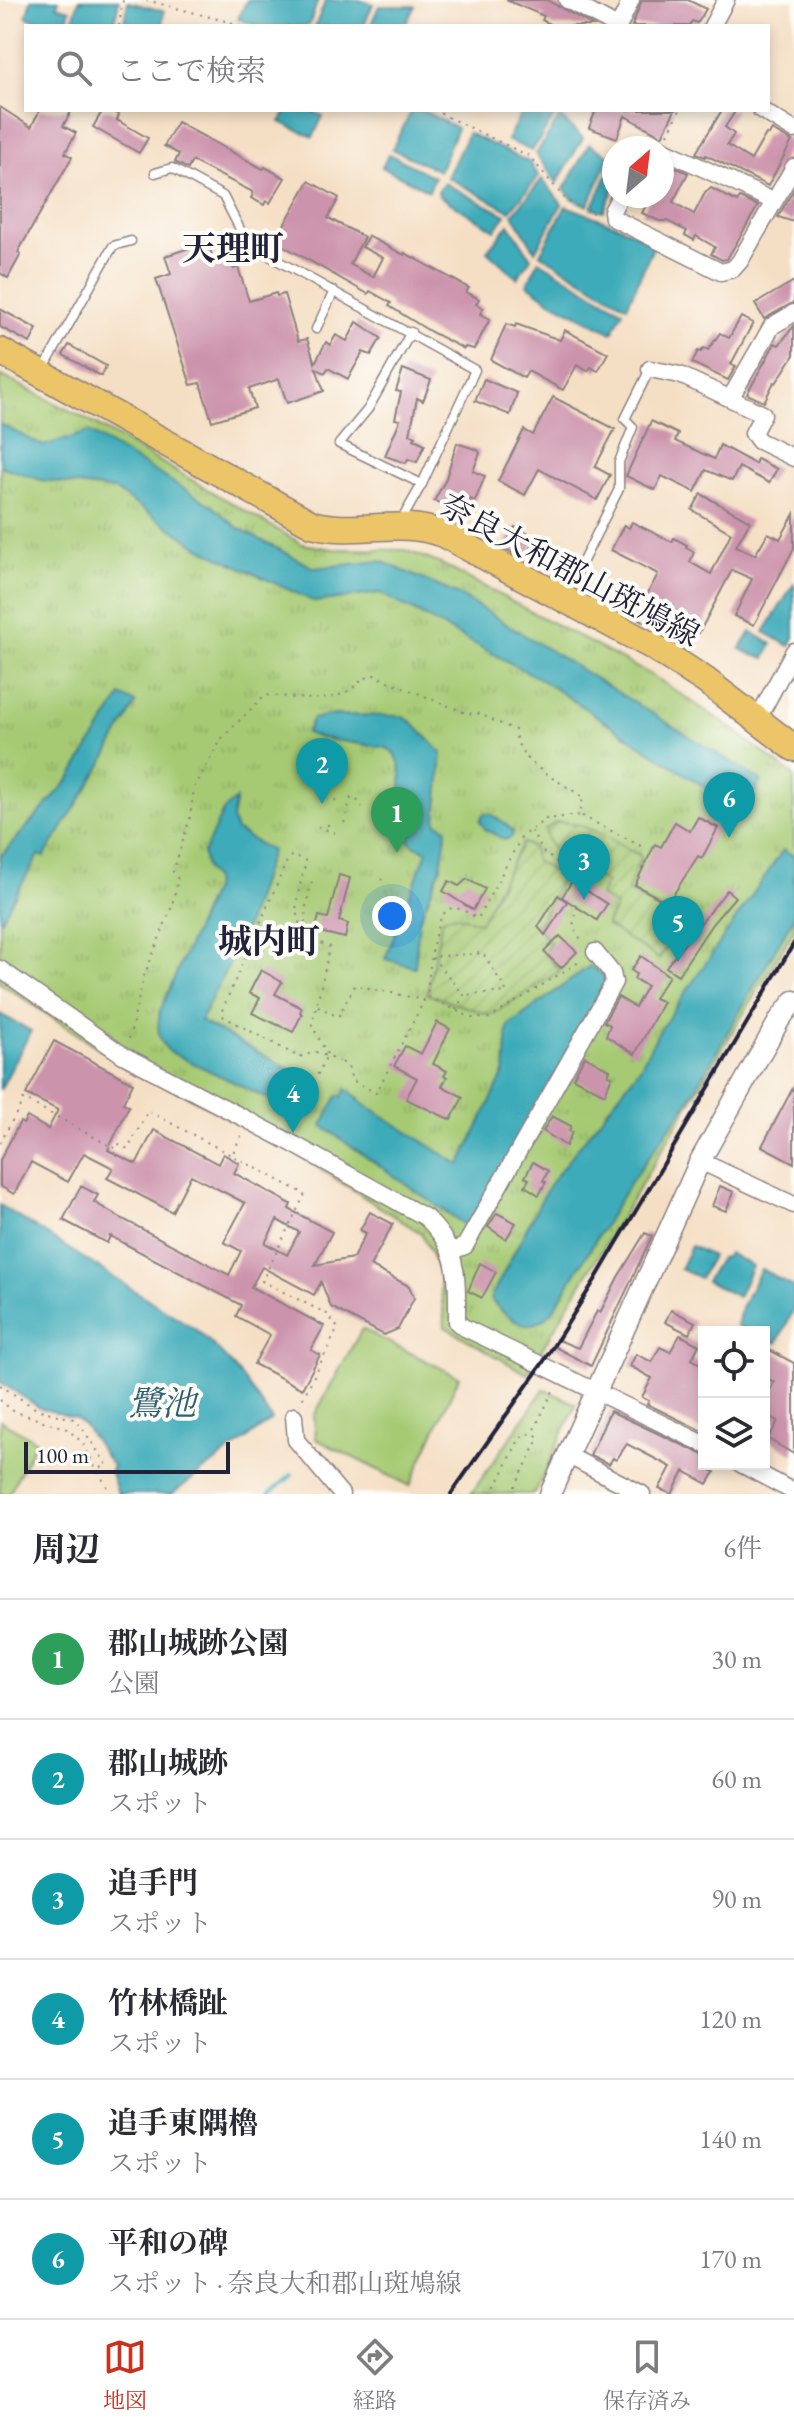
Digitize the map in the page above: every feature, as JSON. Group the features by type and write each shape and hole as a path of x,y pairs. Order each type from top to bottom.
{"main road":[{"name":"奈良大和郡山斑鳩線","path":"0,351 306,522 330,527 399,525 443,534 668,656 794,748"}],"street":[{"path":"567,0 614,24"},
{"path":"619,24 631,0"},
{"path":"713,24 726,0"},
{"path":"764,112 794,130"},
{"path":"674,150 773,201"},
{"path":"614,208 613,218 721,272 733,269 740,261 794,167"},
{"path":"731,397 772,326 794,313"},
{"path":"650,369 680,375 763,414 753,433 759,441 794,458"},
{"path":"757,720 794,651"},
{"path":"452,1251 465,1246 614,982 612,973 595,952"},
{"path":"0,969 123,1055 425,1217 440,1231 452,1251 459,1292 457,1322 698,1441"},
{"path":"550,1494 700,1161 780,1019 794,1001"},
{"path":"700,1161 794,1205"},
{"path":"294,1416 296,1440 341,1494"},
{"path":"567,1455 642,1494"},
{"path":"752,1470 794,1492"}],"lane":[{"path":"155,173 172,168 223,196 245,239 264,253 475,370 422,484 399,525"},
{"path":"40,374 113,246 131,241"},
{"path":"316,329 334,291"},
{"path":"411,332 368,409 339,444 422,484"},
{"path":"564,599 619,489 619,462 633,427 625,419 650,369"}],"path":[{"path":"119,24 123,0"},
{"path":"146,0 236,24"},
{"path":"437,112 529,156 567,201 613,218"},
{"path":"667,136 679,112"},
{"path":"123,1055 144,976 171,909 178,879 173,872 190,818 194,788 222,738 265,695 327,698 350,691 359,679 374,675 468,714 477,713 515,730 516,742 523,756 583,797 580,815"},
{"path":"344,823 351,798 362,807"},
{"path":"327,1054 312,1025 330,947 311,939 297,920 296,904 306,861 292,855 221,1013 299,1057 316,1052 327,1054 348,1066 352,1080 376,1093 426,998 435,929 445,911 452,907 478,918 522,836 546,819 580,815 645,848"},
{"path":"318,827 340,834"},
{"path":"530,830 544,853 588,885 588,892"},
{"path":"304,933 313,877"},
{"path":"317,1005 338,1017 355,985 426,998 472,1018 490,1018 595,952 575,933 573,918 578,907"},
{"path":"432,957 483,953 507,992 464,995"},
{"path":"432,957 464,995"},
{"path":"456,1010 464,995"},
{"path":"286,1140 327,1054"},
{"path":"0,1143 24,1099 114,1148 117,1143 128,1149 148,1111 305,1194 262,1281 327,1314 338,1328 294,1416"},
{"path":"231,1157 248,1122"},
{"path":"492,1494 520,1438 533,1432 557,1381"},
{"path":"0,1385 36,1409 73,1419 107,1465 96,1469"},
{"path":"0,1400 13,1411 67,1429 83,1443 112,1494"},
{"path":"511,1494 537,1443 533,1432"}],"green space":[{"path":"0,375 86,419 302,544 333,549 405,550 441,564 653,676 726,724 794,776 794,930 527,1374 445,1327 439,1271 422,1234 293,1152 103,1051 0,983"},
{"path":"556,822 589,829 641,856 628,891 682,922 659,959 606,925 616,906 600,896 606,882 593,875 590,877 568,863 550,846 545,830"},
{"path":"522,843 533,847 535,860 562,878 537,927 550,942 544,953 560,971 494,1013 487,1014 427,994 442,920 456,916 480,922"},
{"path":"362,1329 459,1377 410,1486 316,1439 314,1416"},
{"path":"544,1389 576,1404 535,1494 471,1494"},
{"path":"0,1420 36,1441 9,1494 0,1494"}],"water":[{"path":"31,0 59,0 57,6 70,10 66,24 49,24 26,17"},
{"path":"79,0 119,0 114,24 72,24"},
{"path":"247,0 318,0 310,24 252,24 238,19"},
{"path":"326,0 359,0 373,4 365,24 316,24"},
{"path":"128,2 164,11 162,24 123,24"},
{"path":"379,6 415,6 406,24 371,24"},
{"path":"286,112 314,112 323,116 313,137 280,122"},
{"path":"411,112 426,112 457,128 439,171 392,149"},
{"path":"522,112 556,114 532,151 507,140"},
{"path":"560,117 583,138 557,183 536,154"},
{"path":"468,133 529,162 539,176 510,211 447,177"},
{"path":"589,144 602,151 602,174 588,206 573,199 564,189"},
{"path":"389,154 434,177 429,191 382,167"},
{"path":"542,179 562,204 535,251 513,214"},
{"path":"444,183 506,215 495,230 439,196 438,191"},
{"path":"602,186 604,211 592,208"},
{"path":"566,206 655,243 627,306 540,254"},
{"path":"509,224 531,258 517,278 487,251"},
{"path":"539,261 623,311 612,333 552,302 527,284"},
{"path":"0,424 43,446 89,432 211,505 238,528 314,568 381,561 461,596 762,781 740,810 540,679 380,593 315,602 202,549 114,490 41,480 0,466"},
{"path":"794,584 794,637 790,646 764,632"},
{"path":"751,632 772,644 765,658 740,649"},
{"path":"121,696 136,703 101,766 44,857 39,855 0,921 0,857 69,780"},
{"path":"329,715 401,716 412,722 442,753 436,822 447,828 441,867 419,921 415,967 385,959 427,851 412,844 404,831 400,766 396,756 387,748 306,733 312,719"},
{"path":"236,799 232,819 236,830 271,851 243,936 200,1021 302,1076 287,1108 170,1052 159,1034 160,1011 213,889 214,880 206,869 203,854 223,811"},
{"path":"483,814 503,822 513,831 512,837 505,840 486,830 480,821"},
{"path":"783,850 794,856 794,917 686,1105 630,1183 552,1312 535,1323 520,1323 512,1319 490,1299 549,1185 639,1069 658,1033"},
{"path":"590,966 604,976 606,988 468,1227 322,1126 338,1095 342,1097 346,1089 358,1100 460,1165 505,1071 508,1026"},
{"path":"0,1014 31,1031 0,1090"},
{"name":"鷺池","path":"0,1205 195,1329 237,1372 272,1420 172,1494 118,1494 110,1470 113,1467 84,1426 75,1418 40,1408 0,1382"},
{"path":"691,1246 712,1256 700,1278 680,1269"},
{"path":"728,1253 752,1266 738,1297 706,1281 720,1258"},
{"path":"761,1269 794,1287 794,1309 777,1343 770,1340 770,1326 737,1326 741,1308"}],"building":[{"path":"506,0 547,0 589,24 549,24 542,20 544,16"},
{"path":"642,0 688,0 706,9 697,23 633,24"},
{"path":"0,107 31,127 39,112 71,112 63,126 76,133 65,153 72,157 18,252 21,254 8,278 0,273"},
{"path":"102,112 114,112 119,115 117,120 148,138 139,153 93,127"},
{"path":"595,112 674,112 662,136 625,116 618,136 589,128"},
{"path":"721,112 735,112 725,127 734,134 727,145 751,160 766,134 769,135 772,130 792,141 768,186 696,153"},
{"path":"177,122 285,178 270,203 266,201 264,205 251,198 251,191 192,161 188,169 175,162 179,154 164,146"},
{"path":"674,167 688,173 674,200"},
{"path":"309,181 339,198 328,218 364,237 350,264 373,277 383,258 362,247 368,236 469,288 466,292 479,299 476,304 483,308 480,314 490,319 474,349 464,349 431,332 389,306 391,303 370,291 368,294 275,241"},
{"path":"711,188 737,202 740,198 758,206 727,259 722,260 711,254 715,247 696,236 694,240 685,235 687,231 667,221 659,221 642,213 645,208 674,208 674,203 694,214"},
{"path":"794,189 794,222 778,217"},
{"path":"208,242 214,262 227,257 234,269 238,267 249,301 276,293 277,296 284,294 298,341 307,339 315,363 326,342 330,345 336,335 347,341 357,322 381,338 371,355 363,352 348,379 328,368 325,373 316,368 324,391 287,403 279,379 249,389 255,408 212,421 200,383 191,385 156,279 171,274 165,256"},
{"path":"794,281 794,302 764,319 755,304"},
{"path":"0,309 37,329 30,343 0,327"},
{"path":"741,317 753,323 731,364 736,366 728,380 692,363 698,351 708,350 720,333 729,338"},
{"path":"506,324 515,327 516,324 560,340 565,330 608,353 598,371 591,367 588,371 577,365 563,390 528,371 524,378 491,360"},
{"path":"794,326 794,355 764,402 747,394 775,343 779,345"},
{"path":"69,345 106,366 101,376 63,355"},
{"path":"403,369 431,380 423,401 417,398 410,434 425,444 417,462 408,459 406,463 385,456 400,420 395,419 401,392 396,391"},
{"path":"484,379 517,393 510,415 475,401"},
{"path":"553,397 615,429 595,467 610,475 597,500 539,469 525,495 498,481 524,430 533,435"},
{"path":"651,421 678,434 675,441 714,459 720,445 755,464 757,459 777,469 769,483 739,467 732,481 706,470 695,492 662,476 655,490 626,476"},
{"path":"457,443 478,450 480,453 473,471 485,476 475,501 470,499 466,507 459,504 457,510 434,501 445,481"},
{"path":"701,494 750,521 736,546 755,555 768,533 780,539 794,514 794,548 754,625 734,616 752,579 732,570 699,633 661,613 654,627 639,619 647,604 643,602 658,574 611,550 624,525 629,528 632,522 672,542 674,538 687,545 694,552 690,562 711,574 731,533 692,510"},
{"path":"515,527 536,538 525,560 504,548"},
{"path":"698,817 718,828 702,858 698,856 668,903 635,885 655,844 661,847 675,822 690,831"},
{"path":"339,875 350,878 339,921 348,924 345,938 315,931 319,916 328,918"},
{"path":"467,879 485,889 473,910 443,891 449,881 459,886"},
{"path":"572,881 607,904 597,920 562,897"},
{"path":"727,890 735,897 712,924 678,975 666,967"},
{"path":"558,895 567,902 545,935 538,927"},
{"path":"560,936 577,952 561,968 544,952"},
{"path":"641,956 669,976 654,998 663,1002 635,1054 606,1036 610,1025 604,1022 618,997 635,1007 647,986 634,979 636,974 631,970"},
{"path":"261,970 282,982 275,994 302,1008 293,1032 252,1013 260,998 249,993"},
{"path":"437,1022 450,1029 433,1064 447,1071 442,1086 463,1097 451,1120 406,1099 417,1078 394,1066 405,1046 421,1054"},
{"path":"54,1041 133,1083 123,1103 129,1106 108,1150 136,1164 154,1130 218,1164 223,1154 239,1163 234,1173 291,1204 289,1209 332,1232 315,1265 353,1258 366,1233 360,1230 370,1212 393,1224 370,1266 409,1286 414,1298 398,1329 384,1335 331,1307 321,1282 314,1295 262,1267 251,1287 324,1326 311,1350 320,1355 302,1389 254,1364 270,1335 236,1316 241,1305 110,1236 107,1243 63,1220 81,1186 98,1195 94,1202 117,1216 229,1275 241,1251 224,1242 245,1203 191,1175 172,1212 107,1178 113,1168 84,1153 68,1182 31,1162 14,1194 0,1186 0,1160 20,1122 23,1124 27,1117 48,1129 58,1110 26,1094","holes":["277,1220 299,1232 287,1255 265,1243"]},
{"path":"585,1056 610,1070 608,1075 612,1076 605,1094 573,1078"},
{"path":"794,1086 794,1163 762,1146"},
{"path":"552,1116 571,1126 569,1131 572,1132 566,1146 543,1131"},
{"path":"533,1162 548,1171 539,1195 525,1186 529,1179 525,1177"},
{"path":"720,1186 734,1192 726,1211 712,1206"},
{"path":"497,1213 516,1223 506,1239 488,1227"},
{"path":"645,1233 652,1236 591,1366 553,1346 556,1339 578,1348"},
{"path":"480,1263 496,1272 482,1298 468,1291"},
{"path":"671,1310 695,1322 689,1334 665,1322"},
{"path":"680,1335 698,1344 692,1359 698,1362 698,1429 647,1404 649,1401 642,1397 652,1378 630,1366 636,1354 652,1362 660,1347 670,1352"},
{"path":"770,1350 794,1363 794,1454 770,1440 778,1421 770,1417 770,1390 774,1382 770,1380"},
{"path":"610,1411 698,1452 698,1470 715,1472 708,1484 684,1471 672,1494 659,1489 671,1467 627,1444 616,1460 613,1458 609,1464 590,1455"}],"waterway":[{"path":"269,1494 292,1475"}],"railway":[{"path":"451,1494 542,1364 595,1280 794,943"}],"place":[{"name":"郡山城跡","path":"322,804"},
{"name":"平和の碑","path":"729,838"},
{"name":"郡山城跡公園","path":"397,853"},
{"name":"追手門","path":"584,900"},
{"name":"追手東隅櫓","path":"678,962"},
{"name":"竹林橋趾","path":"293,1133"}],"district":[{"name":"天理町","path":"233,248"},
{"name":"城内町","path":"269,941"}]}
